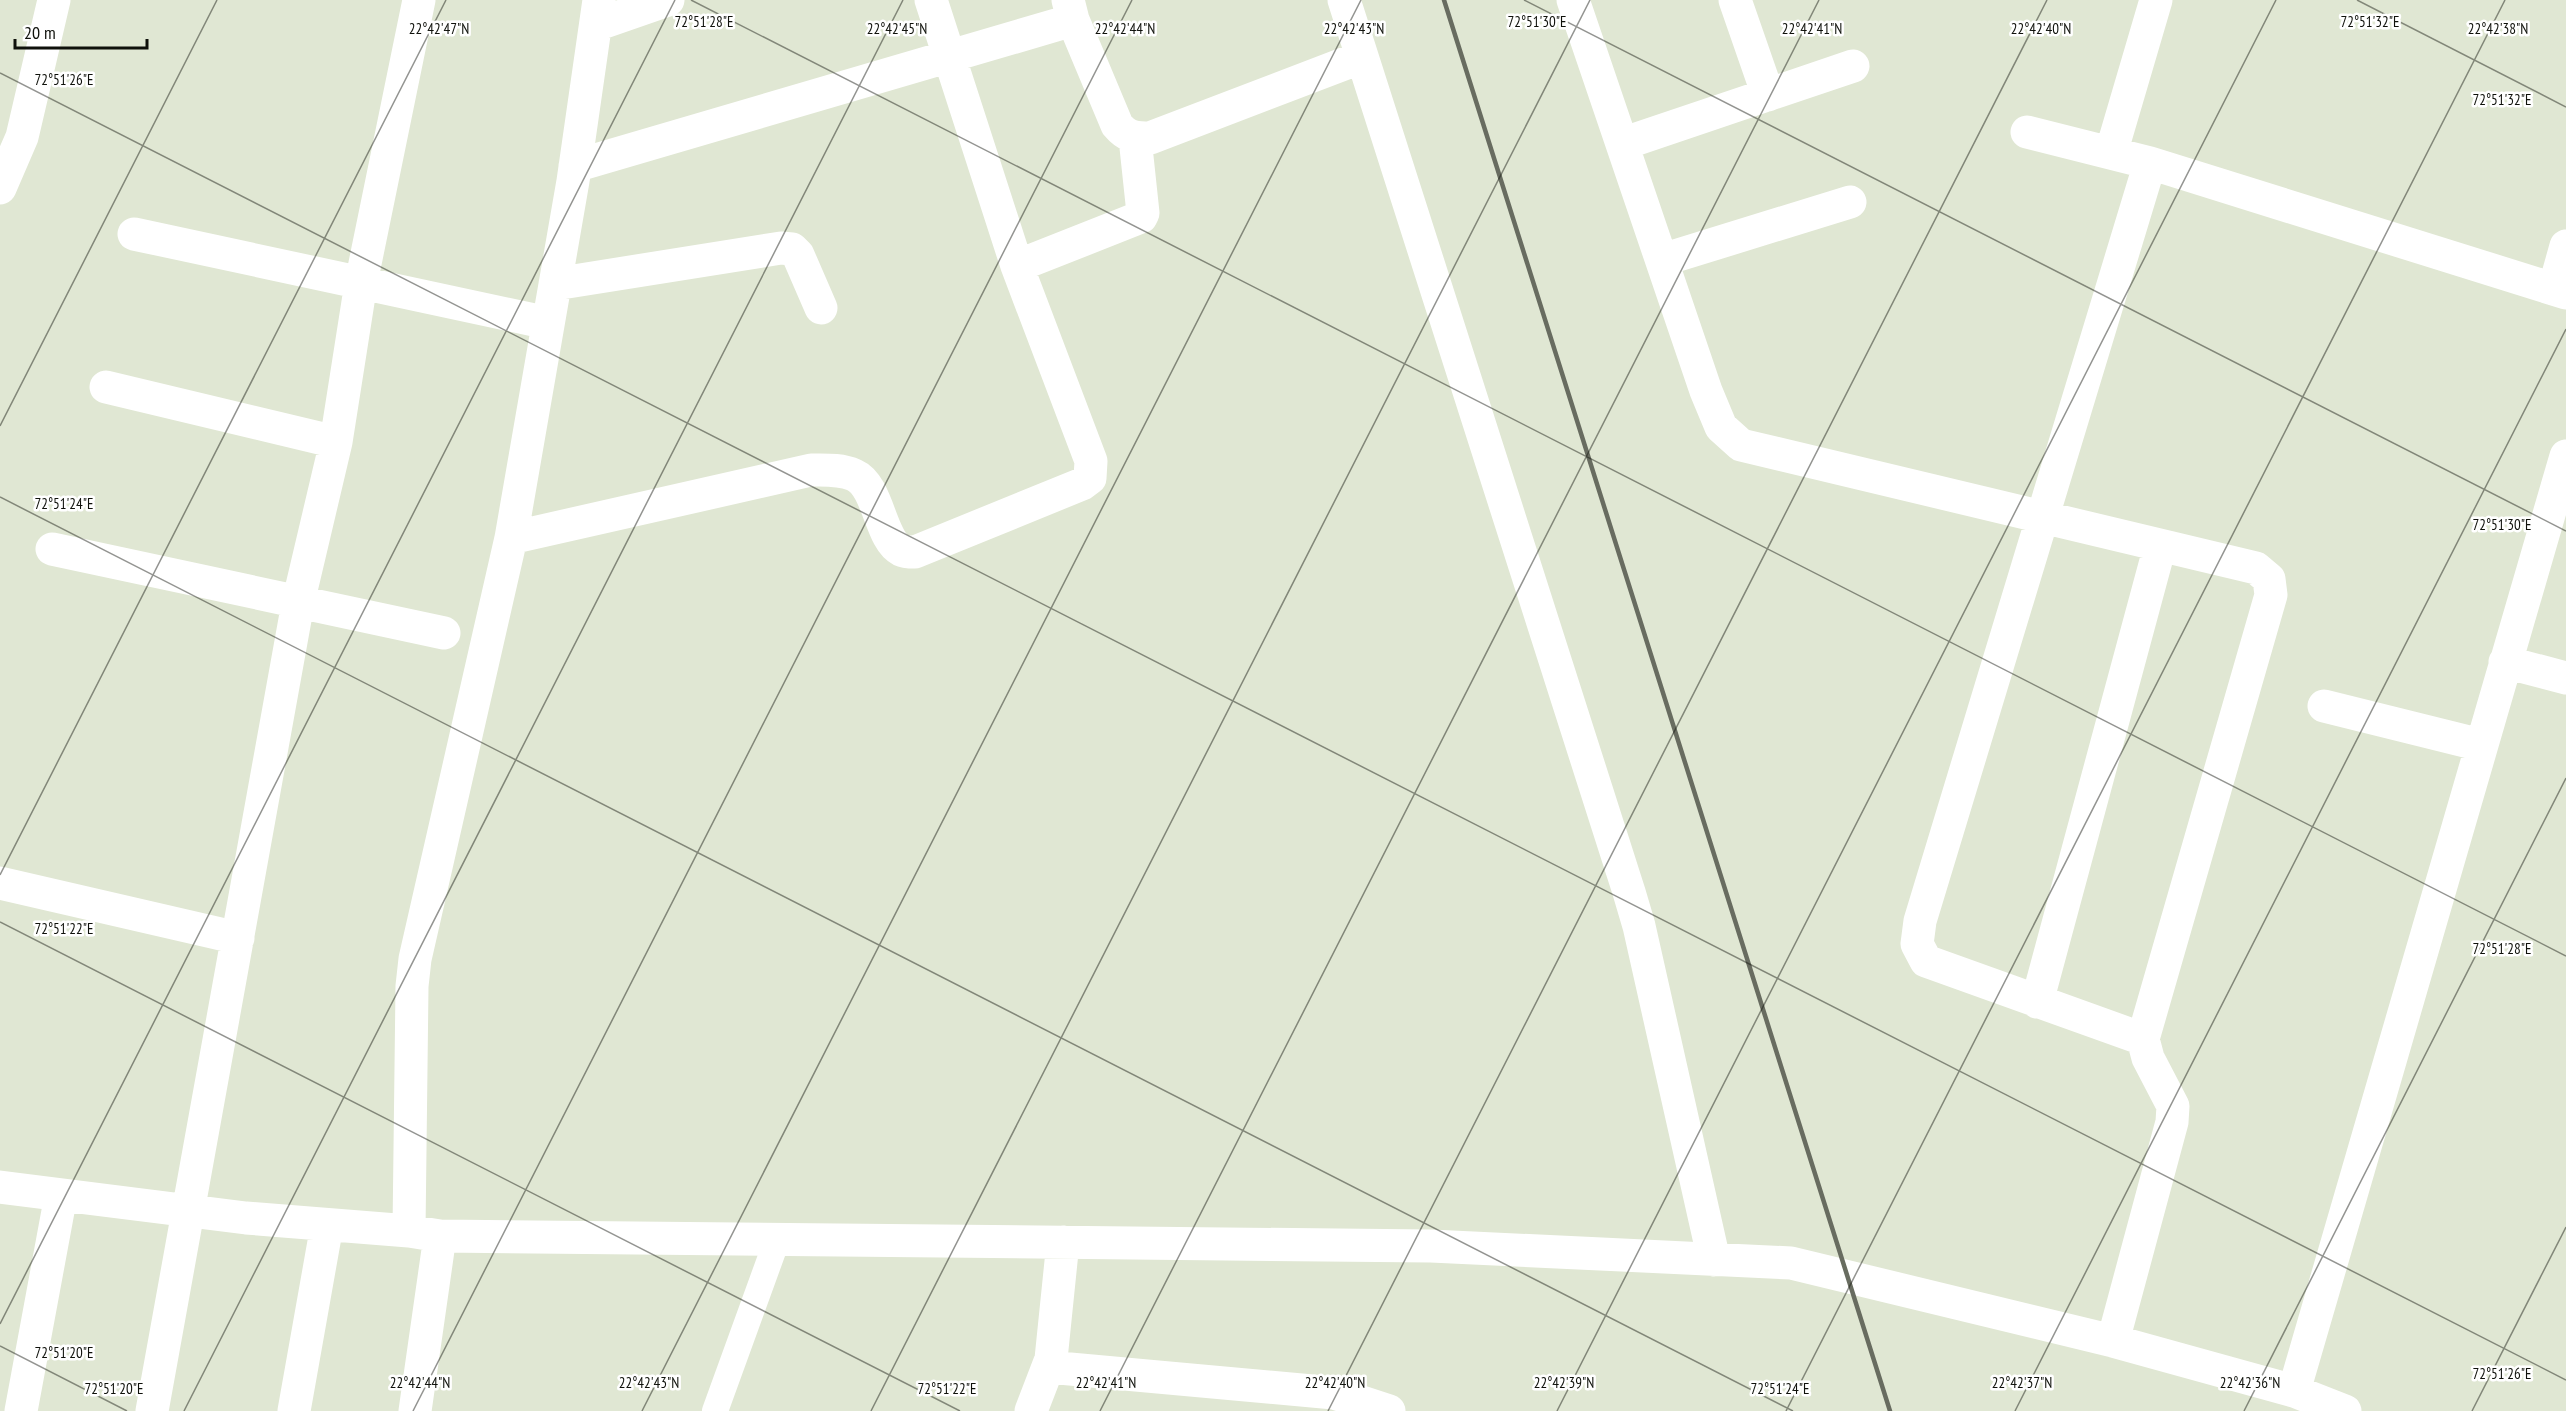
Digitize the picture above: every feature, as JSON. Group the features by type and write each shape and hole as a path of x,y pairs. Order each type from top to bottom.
{"street":[{"path":"0,188 22,137 54,0"},
{"path":"152,1411 298,603 336,442 361,283 420,0"},
{"path":"415,1411 425,1234 412,986 415,959 511,538 575,166 598,12 668,0"},
{"path":"511,538 811,470 855,475 867,486 893,543 901,550 915,552 1082,484 1090,478 1091,461 1017,266 931,0"},
{"path":"1344,0 1629,892 1642,937 1714,1260"},
{"path":"1572,0 1710,400 1721,426 1741,445 2256,568 2269,579 2271,595 2143,1039 2148,1058 2173,1106 2172,1122 2113,1341"},
{"path":"1735,0 1768,95"},
{"path":"2111,153 2156,0"},
{"path":"575,166 948,57 1070,10 1117,125 1124,133 1135,138 1150,138 1362,57"},
{"path":"1622,144 1853,66"},
{"path":"2027,132 2150,163 2560,291 2566,246"},
{"path":"1017,266 1141,217 1143,213 1135,138"},
{"path":"2143,1039 1926,961 1917,944 1920,921 2150,163"},
{"path":"1662,260 1850,202"},
{"path":"134,234 548,323"},
{"path":"555,284 781,248 792,249 798,255 821,308"},
{"path":"106,387 336,442"},
{"path":"2294,1391 2566,456"},
{"path":"2037,1002 2160,546"},
{"path":"52,549 444,633"},
{"path":"2505,662 2566,678"},
{"path":"2324,706 2481,745"},
{"path":"0,883 238,938"},
{"path":"0,1187 187,1212 425,1234 777,1240 1431,1246 1791,1263 2113,1341 2294,1391 2345,1411"},
{"path":"21,1411 61,1195"},
{"path":"294,1411 327,1225"},
{"path":"1031,1411 1048,1367 1063,1242"},
{"path":"1048,1367 1334,1393 1389,1411"}],"lane":[{"path":"715,1411 777,1240"}],"railway":[{"path":"1444,0 1890,1411"}]}
